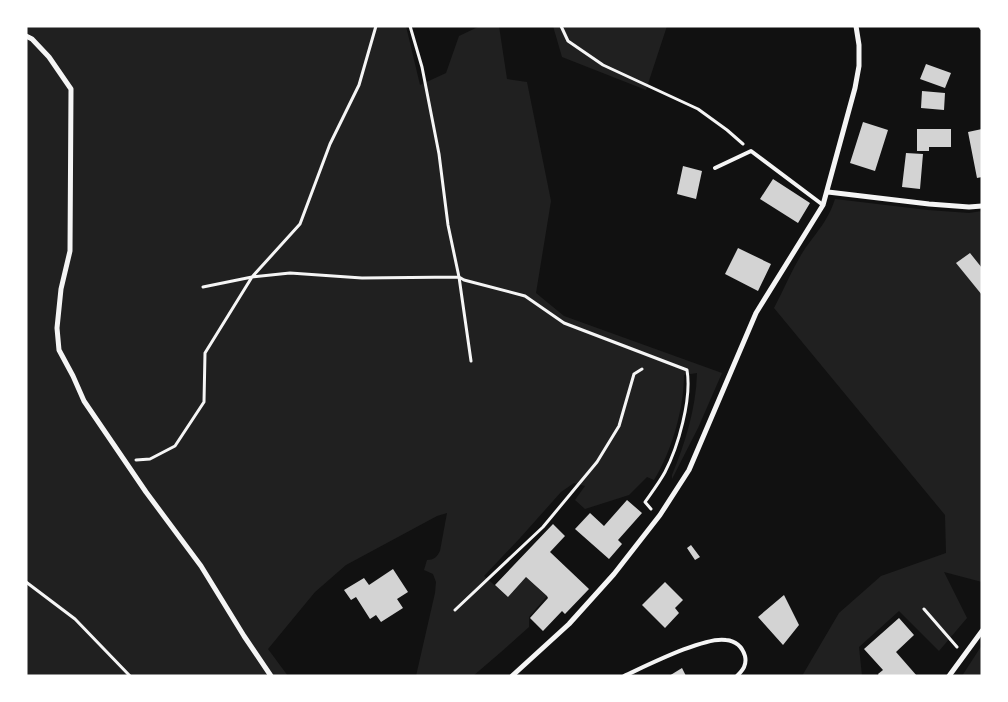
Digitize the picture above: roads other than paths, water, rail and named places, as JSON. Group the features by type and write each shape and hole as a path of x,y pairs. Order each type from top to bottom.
{"street":[{"path":"512,676 586,606 614,574 660,515 690,470 756,313 824,204 855,88 859,66 859,45 856,26"},
{"path":"26,36 32,39 49,57 71,89 70,251 61,289 57,328 59,350 84,401 146,492 201,566 271,676"},
{"path":"828,192 929,204 982,206"},
{"path":"949,676 982,631"}],"lane":[{"path":"714,168 751,151 824,204"},
{"path":"624,676 682,651 711,641 724,639 734,641 740,645 744,653 746,661 744,670 737,676"}]}
